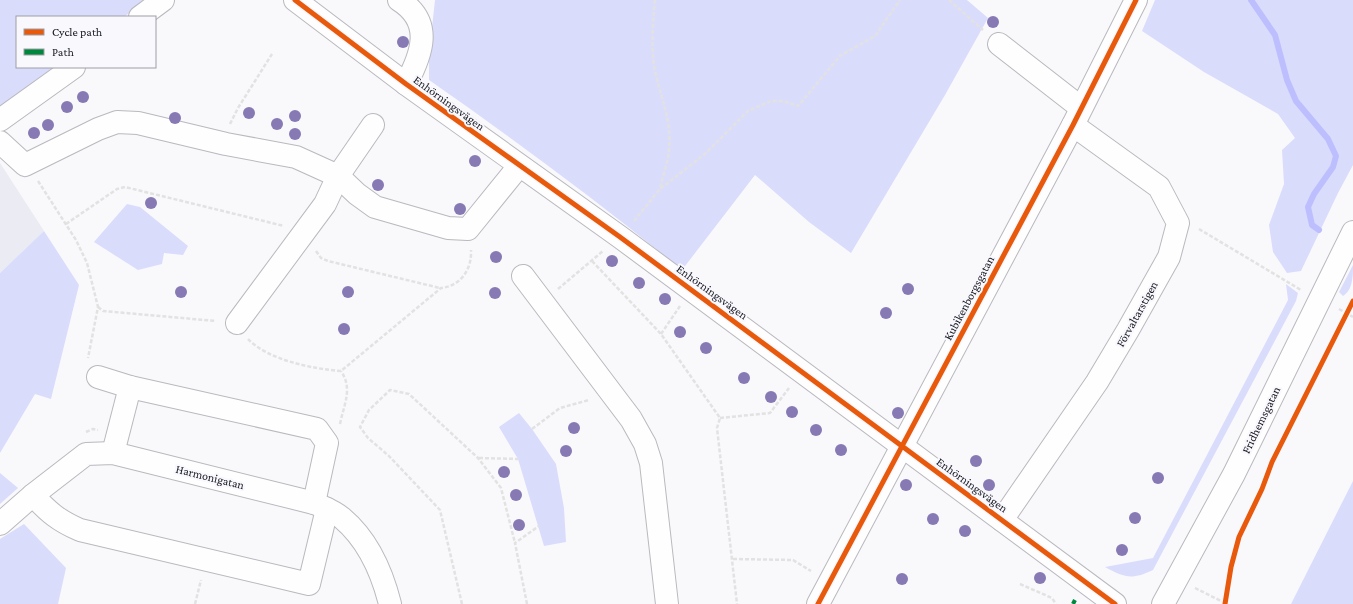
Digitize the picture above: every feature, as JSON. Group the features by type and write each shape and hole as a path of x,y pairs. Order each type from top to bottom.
{"street":[{"path":"141,16 163,0"},
{"name":"Enhörningsvägen","path":"297,0 406,84 620,237 902,444 941,475 1115,604"},
{"path":"399,0 411,8 419,25 423,45 418,61 406,84"},
{"name":"Kubikenborgsgatan","path":"818,604 1077,116 1136,0"},
{"path":"999,44 1158,188 1178,222"},
{"path":"0,120 73,68"},
{"path":"0,142 25,165 98,129 117,122 138,123 226,144 296,157 338,176 357,194 375,207 448,228 468,229 519,166"},
{"path":"237,323 325,204 338,176 373,125"},
{"name":"Förvaltarstigen","path":"1002,520 1097,382 1125,336 1169,256 1178,222"},
{"name":"Fridhemsgatan","path":"1163,604 1234,474 1353,232"},
{"path":"523,276 631,419 645,444 651,463 667,604"},
{"path":"33,495 45,508 62,522 80,530 309,584 321,506 326,440 317,428 130,387 98,378"},
{"path":"113,452 130,387"},
{"name":"Harmonigatan","path":"0,524 33,495 86,454 113,452 321,506 341,517 367,546 382,579 390,604"}],"path":[{"path":"655,0 653,26 654,65 666,105 670,132 669,151 660,189"},
{"path":"543,303 620,237 660,189 706,153 748,111 771,101 783,101 798,106 840,56 874,36 900,0"},
{"path":"949,0 999,44"},
{"path":"226,144 230,121 272,54"},
{"path":"25,165 66,224 76,240 87,264 98,307 86,368 87,373 98,378"},
{"path":"66,224 117,189 125,187 135,188 295,229 303,235 321,258 328,262 441,288 451,287 458,282 466,271 471,258 468,229"},
{"path":"1178,222 1190,224 1304,292"},
{"path":"592,261 661,334 720,418"},
{"path":"98,307 103,311 237,323 242,333 256,348 270,354 328,370 341,371 441,288"},
{"path":"661,334 683,302"},
{"path":"1343,320 1350,307"},
{"path":"1347,313 1353,317"},
{"path":"326,440 333,438 338,432 348,388 347,380 341,371"},
{"path":"720,418 770,413 792,384"},
{"path":"462,604 440,510 389,456 368,438 360,427 369,410 390,390 409,394 478,458 501,488 515,543 527,604"},
{"path":"532,429 560,408 597,397 610,391"},
{"path":"720,418 717,428 737,604"},
{"path":"478,458 518,459"},
{"path":"515,543 539,526"},
{"path":"733,559 793,560 812,571"},
{"path":"1020,584 1052,598 1056,604"},
{"path":"1194,588 1225,604 1227,596"}],"shaded area":[{"path":"0,0 146,0 125,16 16,16 16,68 57,68 0,112"},
{"path":"435,0 967,0 988,18 945,95 851,253 809,222 755,175 682,270 557,172 429,80 429,55"},
{"path":"1155,0 1353,0 1353,165 1301,271 1287,273 1273,252 1269,225 1284,184 1282,150 1295,138 1278,114 1204,72 1142,31"},
{"path":"0,163 44,231 0,273"},
{"path":"127,204 140,207 188,246 183,255 164,253 162,264 138,270 94,242"},
{"path":"44,231 79,285 51,399 35,394 0,453 0,273"},
{"path":"1353,265 1351,286 1343,296 1339,292"},
{"path":"1286,284 1298,293 1296,301 1153,570 1139,575 1129,576 1118,574 1105,567 1153,558 1288,300"},
{"path":"519,413 556,464 564,508 566,542 544,546 518,459 499,427"},
{"path":"0,473 18,488 0,504"},
{"path":"1353,481 1353,604 1291,604"},
{"path":"24,524 66,568 58,604 0,604 0,539"}],"waterway":[{"path":"1251,0 1275,35 1287,80 1296,101 1328,139 1336,156 1333,167 1314,194 1308,207 1312,225 1319,230"}],"marked path":[{"path":"1073,604 1075,600"}],"cycle path":[{"path":"295,0 406,84 620,237 1115,604"},
{"path":"818,604 1073,125 1136,0"},
{"path":"1225,604 1231,567 1239,537 1262,489 1272,462 1353,301"}]}
